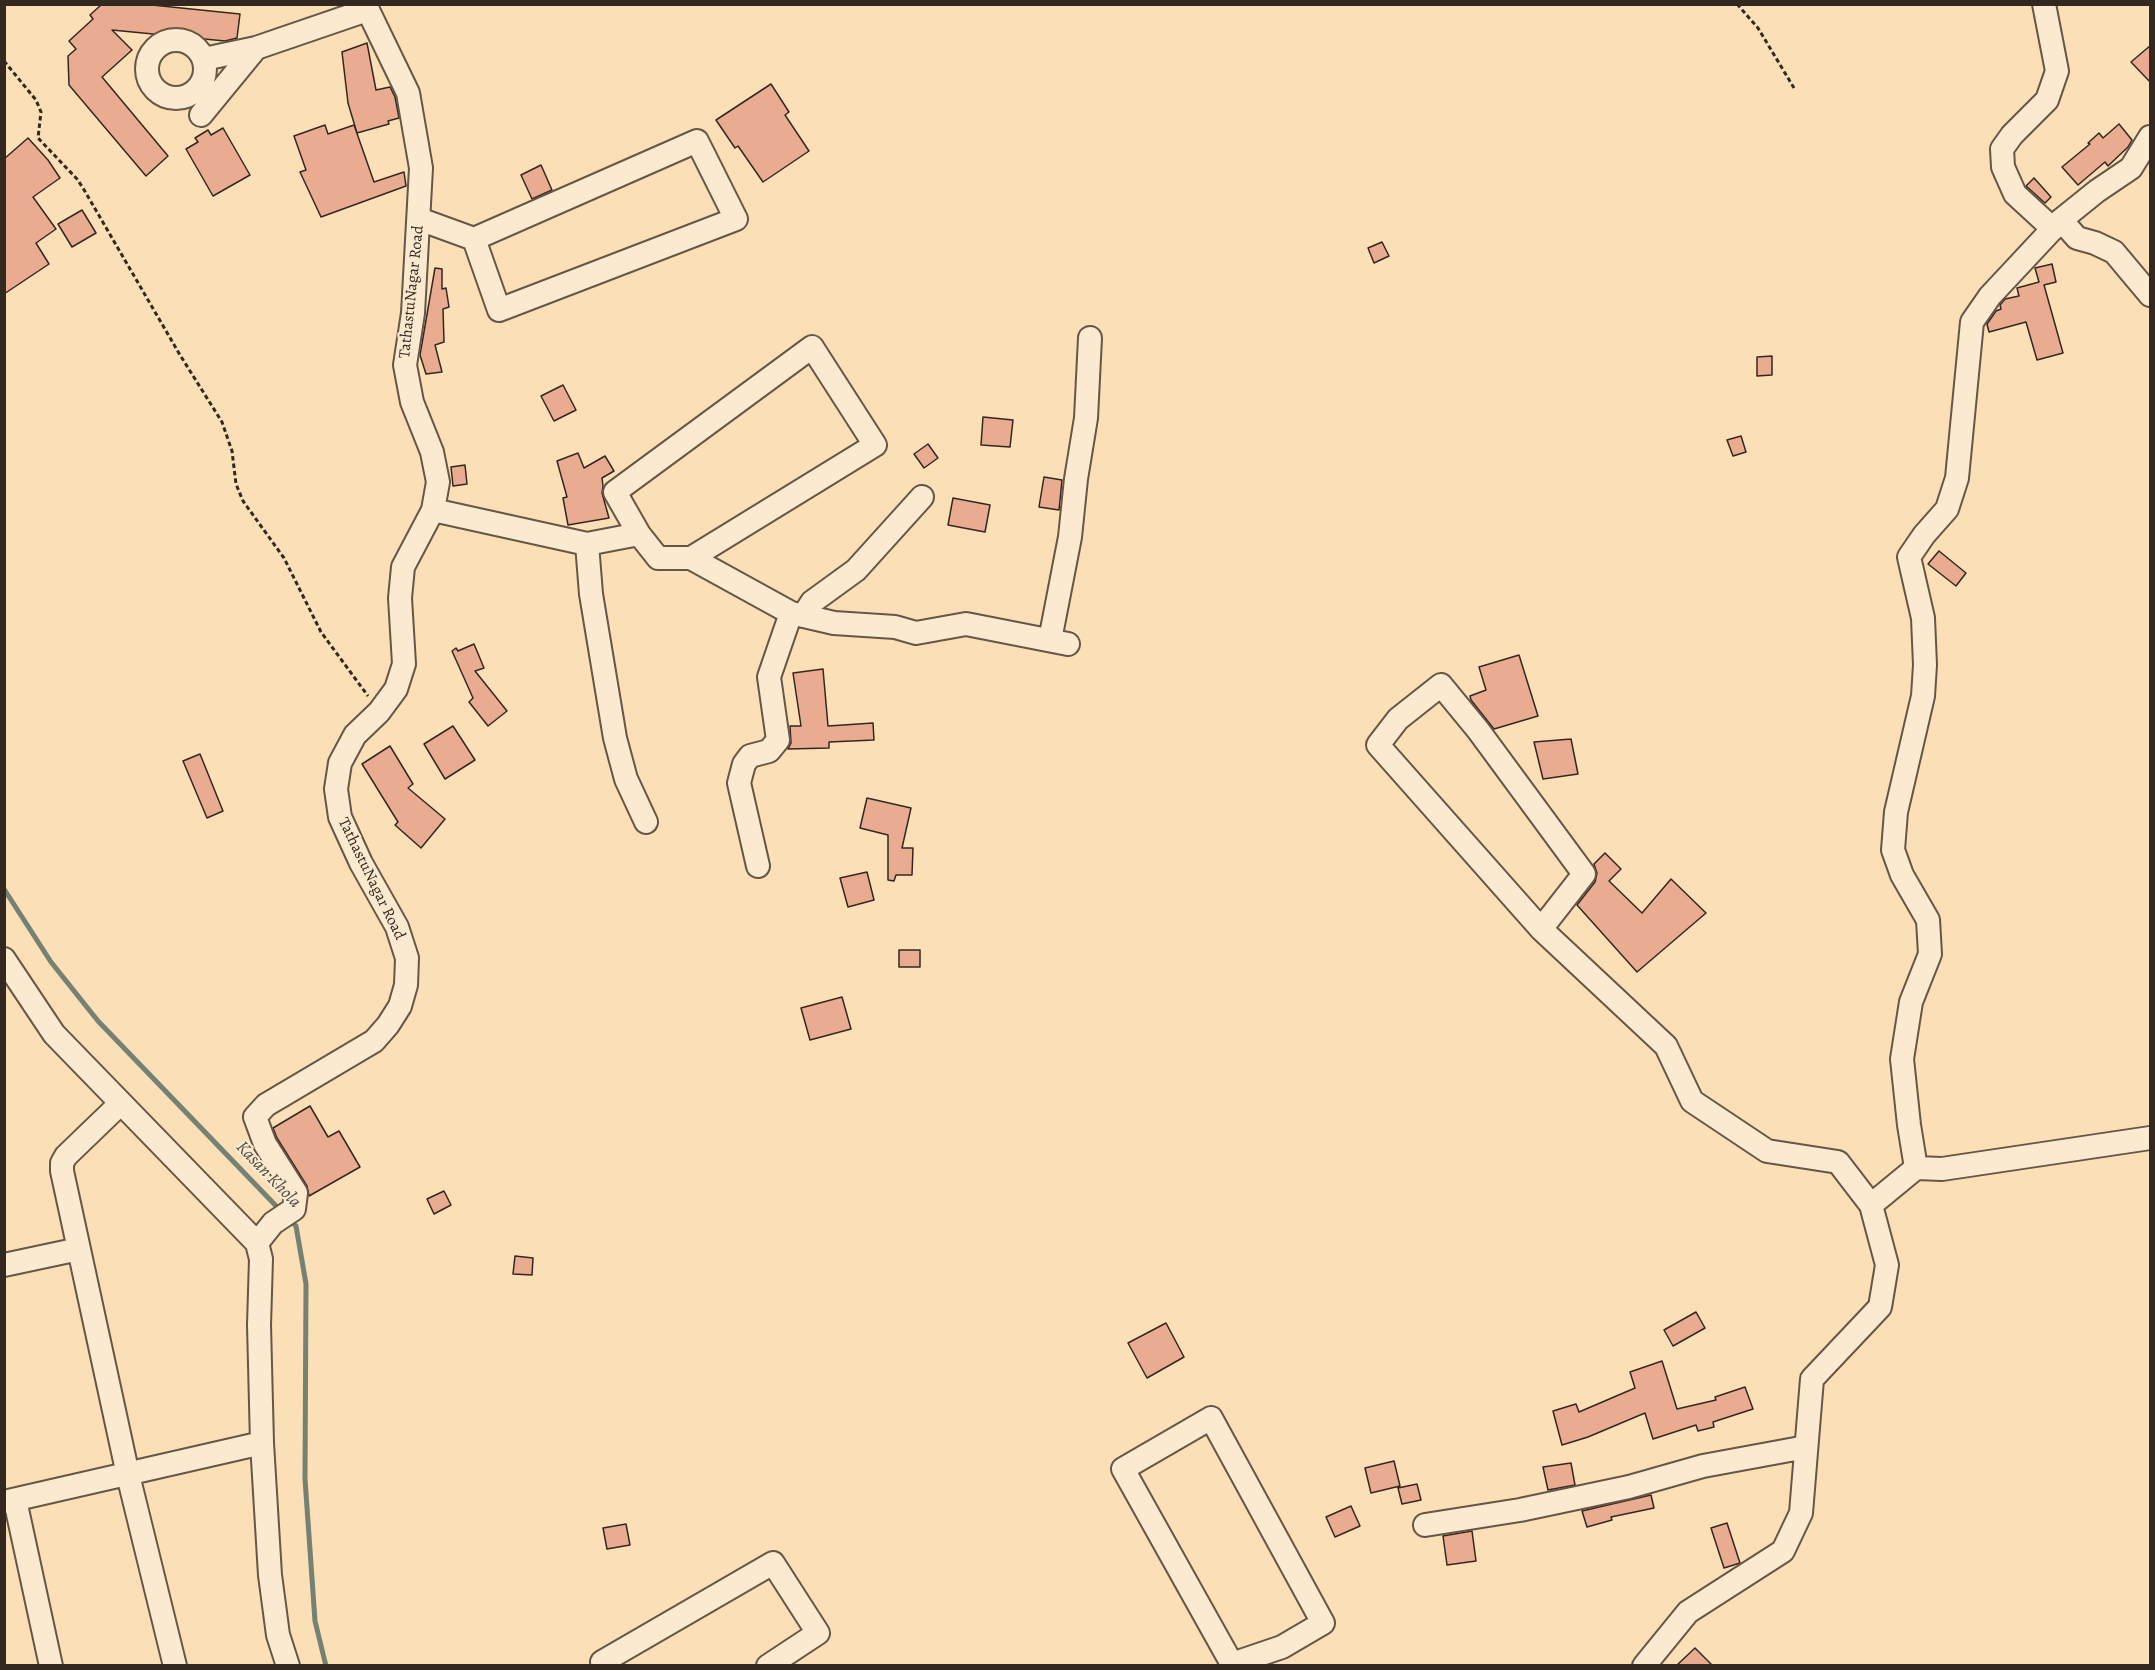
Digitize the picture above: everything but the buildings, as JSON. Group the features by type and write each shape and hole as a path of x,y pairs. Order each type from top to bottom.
{"street":[{"path":"2044,4 2057,71 2047,100 2012,135 2002,149 2003,166 2015,194 2077,238 2096,243 2114,252 2151,295"},
{"path":"204,59 256,48 366,7"},
{"name":"TathastuNagar Road","path":"257,1243 273,1223 294,1209 296,1193 265,1144 255,1118 266,1105 374,1041 400,1006 406,985 407,958 396,927 361,863 340,817 336,789 340,763 350,744 380,712 396,689 404,664 399,598 403,567 433,510 438,482 432,452 412,402 405,365 413,313 421,168 408,93 366,7"},
{"path":"201,115 256,48"},
{"path":"1916,1168 1902,1059 1911,1002 1930,954 1928,920 1902,875 1893,850 1896,812 1923,696 1925,664 1923,618 1909,557 1924,535 1947,509 1957,478 1972,322 1990,296 2057,225 2097,191 2131,168 2151,137"},
{"path":"419,219 474,239 698,141 736,219 499,309 474,239"},
{"path":"691,558 875,445 812,347 615,492 639,534 658,558 691,558 797,614 834,623 895,627 916,633 966,624 1059,642 1076,479 1086,418 1090,338"},
{"path":"758,866 739,783 744,764 750,756 769,751 778,740 769,676 797,614 856,570 922,496"},
{"path":"433,510 587,544 639,534"},
{"path":"587,544 591,594 615,738 626,779 646,822"},
{"path":"1541,929 1584,874 1478,730 1441,685 1398,719 1378,744 1541,929 1666,1046 1692,1101 1767,1151 1838,1162 1871,1205 1887,1265 1880,1307 1812,1379 1801,1512 1783,1551 1688,1612 1644,1665"},
{"path":"4,959 54,1034 257,1243 261,1258 259,1325 262,1443 270,1575 278,1635 288,1665"},
{"path":"121,1103 66,1156 62,1163 128,1474 175,1665"},
{"path":"1871,1205 1916,1168 1942,1169 2151,1138"},
{"path":"4,1265 79,1249"},
{"path":"1211,1418 1323,1623 1287,1656 1232,1664 1123,1469 1211,1418"},
{"path":"51,1665 10,1501 262,1443"},
{"path":"1425,1525 1520,1510 1629,1487 1702,1466 1806,1447"},
{"path":"604,1665 602,1662 774,1563 818,1633 768,1665"}],"path":[{"path":"1737,4 1758,28 1794,88"},
{"path":"4,61 36,100 41,112 38,138 83,188 180,355 213,406 232,451 236,484 243,501 284,558 321,632 380,712"}],"waterway":[{"name":"Kasan Khola","path":"4,889 51,962 98,1021 280,1210"},
{"name":"Kasan Khola","path":"289,1219 296,1226 306,1284 305,1479 315,1621 326,1666"}]}
